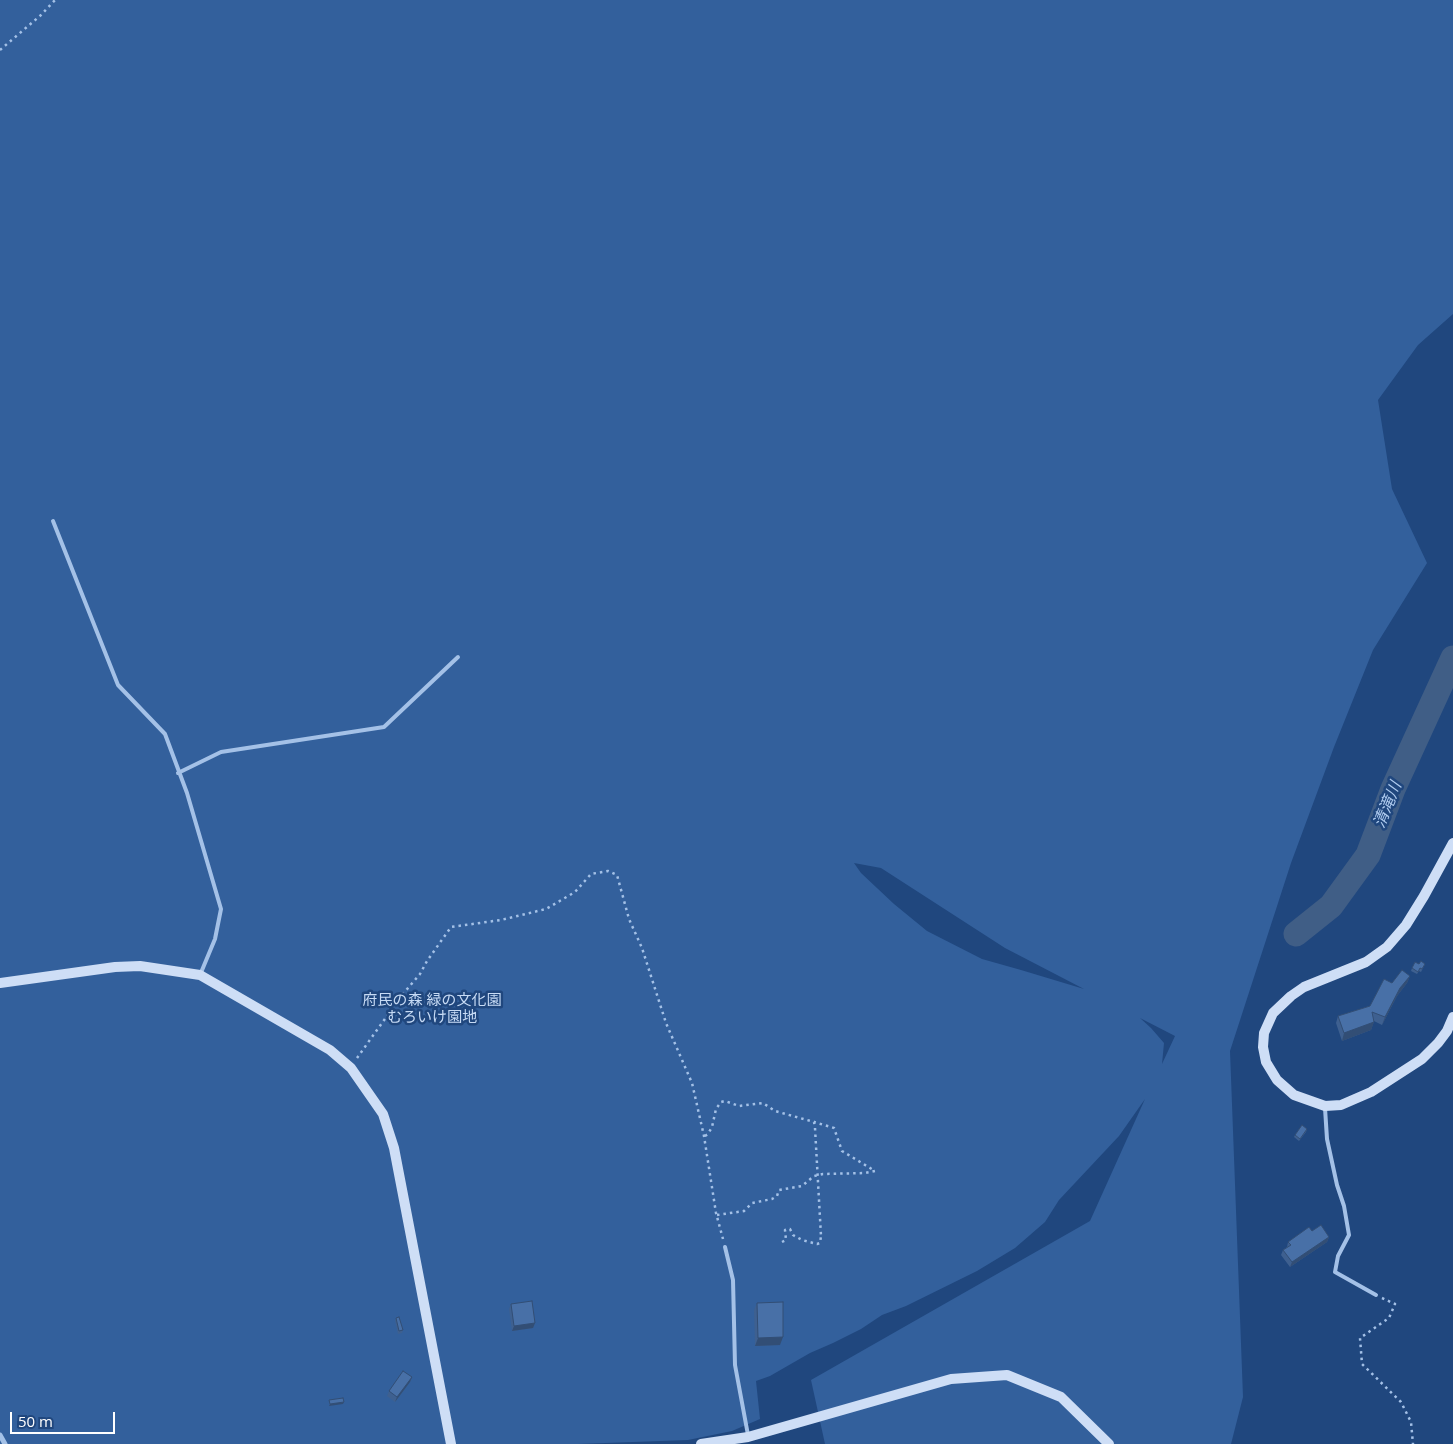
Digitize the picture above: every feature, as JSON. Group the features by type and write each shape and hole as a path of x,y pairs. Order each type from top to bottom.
{"street":[{"path":"1453,843 1410,918 1386,947 1366,962 1304,987 1291,996 1273,1013 1264,1033 1263,1047 1266,1062 1277,1080 1294,1095 1325,1106 1341,1105 1372,1092 1422,1059 1447,1031 1453,1017"},
{"path":"0,983 124,966 140,966 200,975 330,1050 351,1068 383,1114 394,1148 451,1444"},
{"path":"701,1444 748,1437 951,1379 1008,1375 1061,1397 1109,1444"},
{"path":"0,1435 5,1444"}],"lane":[{"path":"53,521 118,685 165,734 198,829 222,910 215,939 200,975"},
{"path":"178,773 221,752 384,727 458,657"},
{"path":"1325,1106 1327,1139 1337,1185 1344,1206 1349,1235 1338,1256 1335,1272 1376,1295"},
{"path":"726,1247 733,1280 735,1364 748,1437"}],"path":[{"path":"0,50 56,0"},
{"path":"351,1068 402,995 420,974 451,927 501,920 546,909 575,892 591,874 608,871 617,875 629,919 642,948 666,1023 692,1083 704,1136 717,1215 726,1247"},
{"path":"704,1136 708,1134 712,1127 716,1109 721,1102 725,1101 739,1106 763,1103 775,1111 834,1128 842,1151 875,1170 865,1173 814,1176 802,1186 779,1190 777,1196 772,1199 752,1203 744,1211 717,1215"},
{"path":"782,1242 786,1240 785,1230 790,1229 793,1235 802,1240 820,1243 814,1122"},
{"path":"1376,1295 1395,1304 1389,1318 1360,1338 1362,1364 1401,1402 1411,1422 1413,1444"}],"green space":[{"name":"府民の森 緑の文化園 むろいけ園地","path":"0,0 1453,0 1453,314 1418,345 1378,400 1392,489 1427,563 1373,650 1334,747 1291,863 1230,1051 1243,1397 1231,1444 825,1444 811,1380 1090,1221 1145,1099 1119,1136 1059,1200 1045,1222 1015,1248 977,1271 906,1306 882,1315 861,1329 810,1353 770,1376 756,1381 760,1419 732,1431 688,1440 578,1444 0,1444","holes":["854,863 881,868 1005,948 1084,989 982,959 927,931 894,904 861,873","1140,1018 1175,1036 1162,1064 1164,1043"]}],"building":[{"path":"1421,961 1425,964 1422,969 1420,968 1418,972 1412,968 1415,962 1419,964"},
{"path":"1402,970 1410,976 1400,988 1385,1017 1372,1012 1374,1022 1344,1033 1338,1016 1370,1006 1384,979 1392,983"},
{"path":"1302,1125 1307,1129 1300,1139 1295,1135"},
{"path":"1321,1225 1329,1237 1292,1262 1283,1250 1291,1245 1288,1242 1309,1227 1312,1231"},
{"path":"532,1301 535,1323 514,1326 511,1304"},
{"path":"783,1302 783,1337 758,1338 757,1303"},
{"path":"399,1317 403,1330 399,1331 396,1318"},
{"path":"403,1371 412,1377 397,1397 389,1391"},
{"path":"343,1398 344,1402 330,1404 329,1400"}],"waterway":[{"name":"清滝川","path":"1296,934 1331,906 1368,855 1393,789 1453,658"}]}
